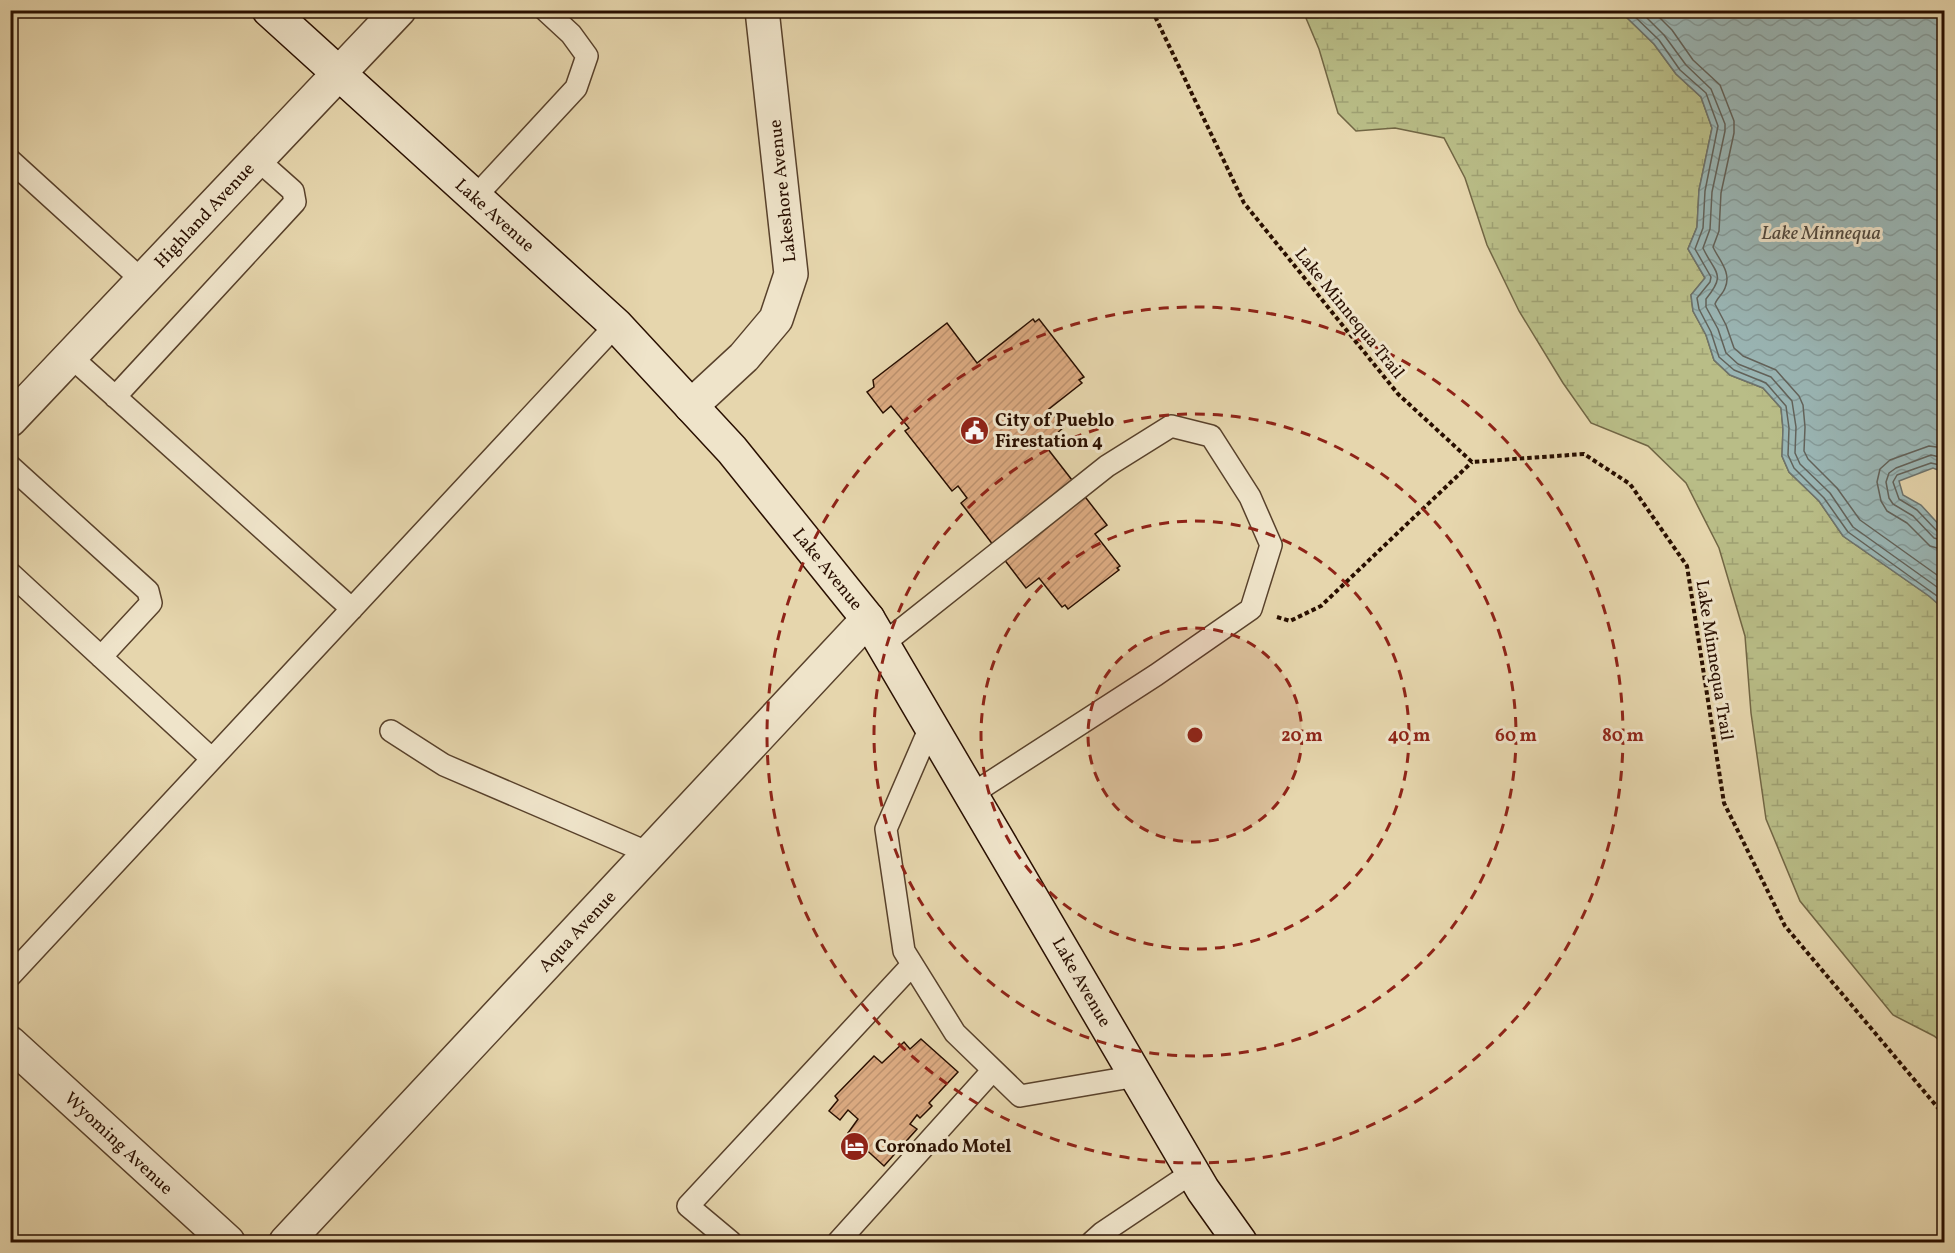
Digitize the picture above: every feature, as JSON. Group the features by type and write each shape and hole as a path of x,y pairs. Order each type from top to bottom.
{"street":[{"name":"Lake Avenue","path":"269,10 616,325 732,450 876,631 1203,1190 1240,1242"},
{"name":"Highland Avenue","path":"10,420 399,10"},
{"name":"Lakeshore Avenue","path":"691,406 744,357 776,319 791,274 762,10"},
{"name":"Aqua Avenue","path":"286,1242 649,853 876,631"},
{"name":"Wyoming Avenue","path":"10,1043 228,1242"}],"lane":[{"path":"475,197 576,88 587,56 571,34 545,10"},
{"path":"115,397 295,202 293,191 257,159"},
{"path":"10,160 143,281"},
{"path":"10,976 616,325"},
{"path":"71,357 352,609"},
{"path":"876,631 1107,466 1171,426 1211,436 1250,497 1271,545 1251,609 1156,675 972,794"},
{"path":"10,466 147,591 151,603 101,657"},
{"path":"10,573 212,759"},
{"path":"931,725 886,829 904,951 912,965 955,1033 1020,1096 1137,1076"},
{"path":"391,731 444,765 649,853"},
{"path":"731,1242 688,1206 912,965"},
{"path":"838,1242 993,1070"},
{"path":"1092,1242 1193,1172"}],"path":[{"name":"Lake Minnequa Trail","path":"1152,10 1244,203 1398,394 1472,462 1584,454 1630,484 1687,566 1724,803 1785,926 1944,1115"},
{"path":"1251,609 1290,621 1321,606 1472,462"}],"green space":[{"path":"1303,11 1620,11 1654,44 1676,74 1701,97 1712,128 1699,190 1697,227 1688,249 1705,278 1691,295 1693,311 1706,335 1714,360 1730,375 1763,388 1781,408 1782,456 1789,472 1819,501 1843,536 1944,609 1944,1044 1934,1036 1893,1015 1800,901 1766,819 1751,713 1745,636 1719,548 1686,483 1648,446 1591,423 1563,383 1519,311 1487,245 1465,178 1444,138 1395,128 1356,131 1338,113 1319,49"}],"water":[{"name":"Lake Minnequa","path":"1620,11 1944,11 1944,470 1943,472 1933,468 1899,481 1903,495 1921,505 1944,530 1944,609 1843,536 1819,501 1789,472 1782,456 1781,408 1763,388 1730,375 1714,360 1706,335 1693,311 1691,295 1705,278 1688,249 1697,227 1699,190 1712,128 1701,97 1676,74 1654,44"}],"building":[{"path":"1033,319 1035,322 1039,319 1084,377 1079,380 1082,383 1049,409 1063,428 1044,444 1107,525 1095,534 1120,566 1117,568 1119,570 1068,609 1065,605 1062,607 1039,578 1026,588 961,503 967,498 958,486 952,491 905,431 909,428 891,406 883,413 867,392 874,387 873,380 947,323 977,363"},
{"path":"921,1039 958,1072 929,1103 932,1106 920,1118 917,1115 910,1124 917,1129 884,1166 848,1133 858,1119 848,1110 840,1120 829,1111 838,1100 835,1096 874,1056 882,1063 904,1042 910,1049"}],"place":[{"name":"City of Pueblo Firestation 4","path":"974,430"},
{"name":"Coronado Motel","path":"854,1146"}]}
